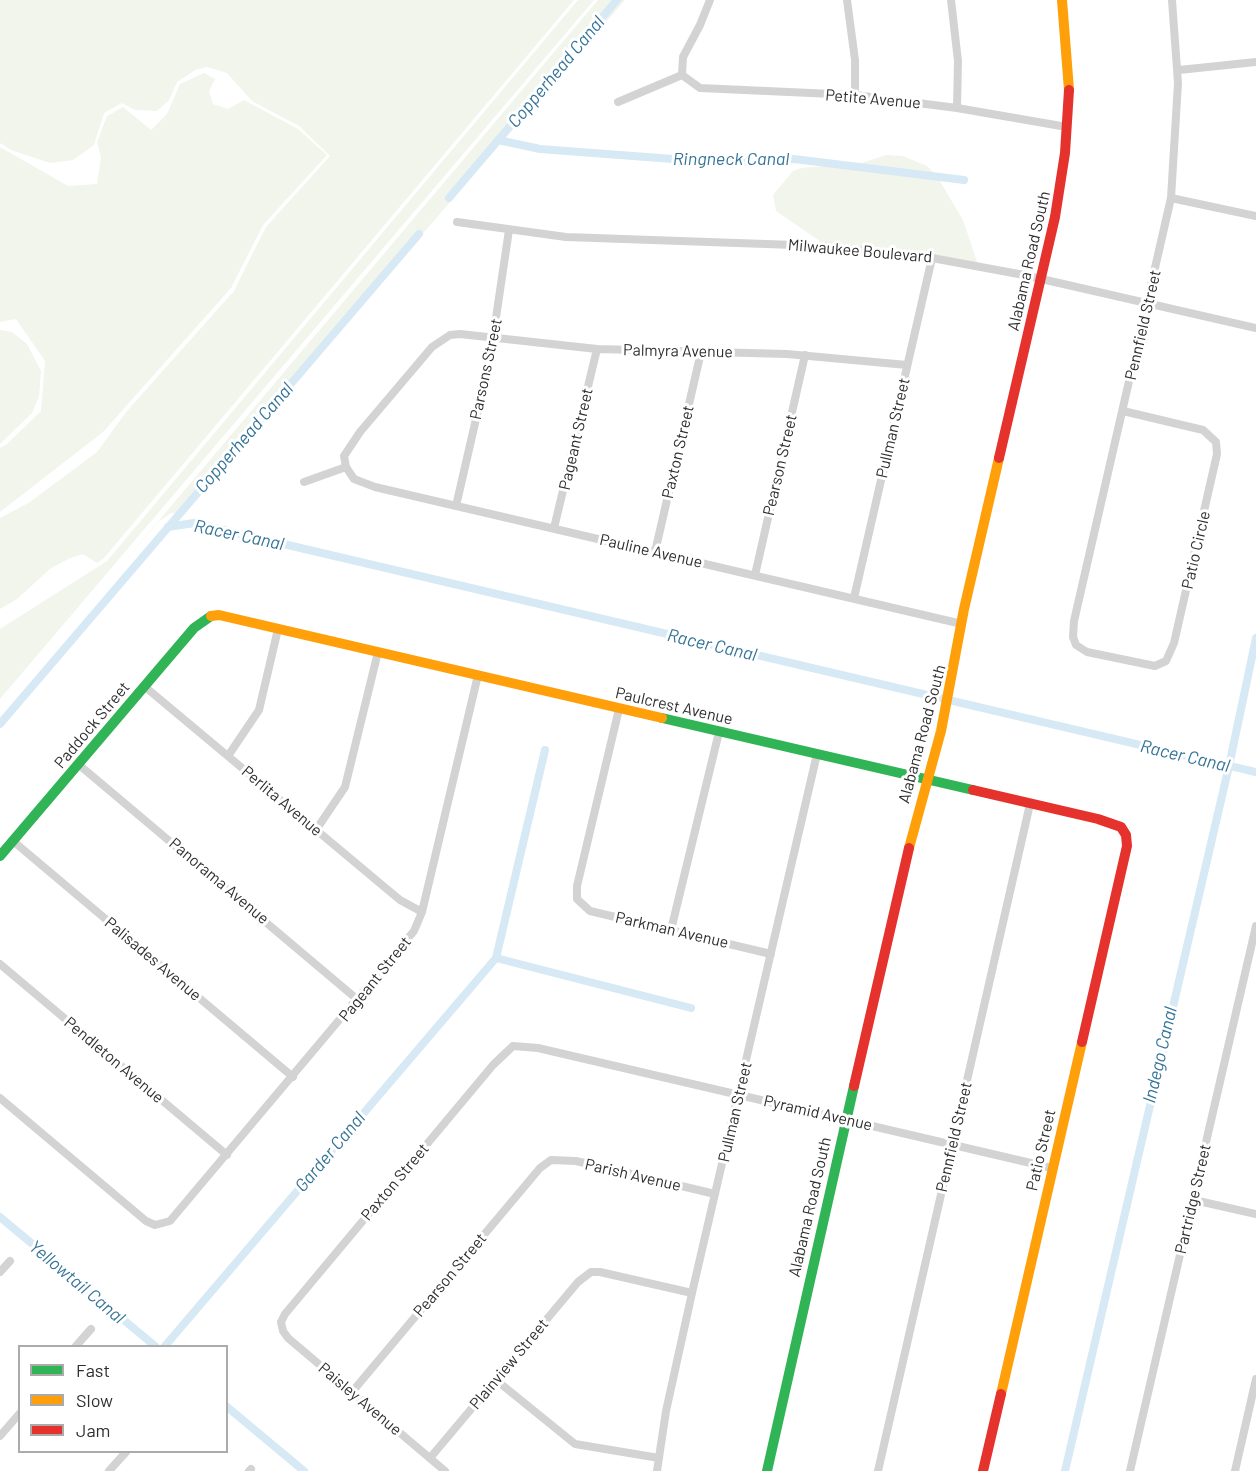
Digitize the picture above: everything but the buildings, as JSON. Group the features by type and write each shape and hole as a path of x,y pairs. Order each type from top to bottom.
{"street":[{"path":"618,102 682,75 683,57 710,0"},
{"path":"846,0 855,60 855,95"},
{"path":"951,0 958,54 957,108"},
{"name":"Alabama Road South","path":"767,1471 772,1436 926,779 944,717 962,624 1061,189 1067,127 1068,57 1062,0"},
{"name":"Pennfield Street","path":"1076,645 1073,637 1074,621 1171,198 1179,70 1172,0"},
{"path":"1179,70 1256,62"},
{"name":"Petite Avenue","path":"682,75 700,88 855,95 957,108 1067,127"},
{"path":"1171,198 1256,216"},
{"name":"Milwaukee Boulevard","path":"457,222 601,240 823,246 932,258 1041,279 1256,328"},
{"name":"Parsons Street","path":"456,506 494,340 508,230"},
{"name":"Pullman Street","path":"854,598 932,258"},
{"name":"Palmyra Avenue","path":"346,467 344,456 360,432 432,346 450,335 460,334 494,340 597,349 805,355 907,365"},
{"name":"Pageant Street","path":"554,528 597,349"},
{"name":"Paxton Street","path":"655,552 700,352"},
{"name":"Pearson Street","path":"755,575 805,355"},
{"name":"Patio Circle","path":"1076,645 1086,652 1147,666 1155,666 1166,661 1177,634 1214,470 1217,453 1211,435 1194,428 1123,411"},
{"path":"304,482 346,467"},
{"name":"Pauline Avenue","path":"346,467 354,478 366,485 962,624"},
{"name":"Paulcrest Avenue","path":"209,616 219,615 1113,823 1121,827 1126,835"},
{"name":"Paddock Street","path":"0,856 194,628 209,616"},
{"path":"228,756 259,710 278,629"},
{"path":"316,830 345,787 378,652"},
{"name":"Pageant Street","path":"0,1098 146,1221 163,1225 177,1215 407,941 422,912 477,675"},
{"name":"Perlita Avenue","path":"144,686 400,900 422,912"},
{"name":"Parkman Avenue","path":"619,709 577,886 578,899 590,911 771,954"},
{"path":"671,930 719,732"},
{"name":"Pullman Street","path":"657,1471 692,1293 817,754"},
{"name":"Panorama Avenue","path":"78,764 358,1000"},
{"name":"Pennfield Street","path":"878,1471 1030,804"},
{"name":"Patio Street","path":"982,1471 1126,846 1126,835"},
{"name":"Palisades Avenue","path":"12,842 293,1077"},
{"name":"Partridge Street","path":"1130,1471 1256,926"},
{"name":"Pendleton Avenue","path":"0,964 228,1155"},
{"name":"Paxton Street","path":"281,1322 285,1314 447,1120 504,1053 513,1046"},
{"name":"Pyramid Avenue","path":"513,1046 538,1048 1052,1168"},
{"name":"Pearson Street","path":"352,1392 540,1168 551,1160"},
{"name":"Parish Avenue","path":"551,1160 576,1161 715,1194"},
{"path":"1194,1200 1256,1214"},
{"path":"0,1272 10,1261"},
{"name":"Plainview Street","path":"430,1458 578,1282 591,1272 600,1272 692,1293"},
{"name":"Paisley Avenue","path":"281,1322 288,1338 445,1471"},
{"path":"78,1345 91,1329"},
{"path":"1235,1471 1256,1379"},
{"path":"496,1380 575,1444 659,1458"},
{"path":"0,1436 18,1415"},
{"path":"109,1471 125,1453"}],"shaded area":[{"path":"0,0 574,0 104,558 97,563 83,554 70,558 51,568 17,599 0,609 0,518 30,502 97,452 127,411 234,291 266,227 330,156 299,126 252,101 227,73 207,67 195,70 177,82 169,100 157,111 135,110 122,103 104,113 94,145 73,160 50,163 11,150 0,143"},
{"path":"578,0 594,0 0,699 0,629 107,561"},
{"path":"598,0 625,0 181,513 171,513 159,521 107,582"},
{"path":"204,73 215,79 209,91 213,104 228,109 244,100 298,129 327,155 263,225 231,288 103,432 0,512 0,448 41,411 45,361 16,319 0,322 0,147 68,186 97,184 101,158 97,142 107,116 123,107 151,130 167,114 180,84"},
{"path":"886,155 903,156 927,166 938,178 963,220 978,265 824,244 776,211 773,195 793,171 802,168 862,163"},
{"path":"0,330 12,332 27,344 41,371 39,396 32,413 0,444"}],"waterway":[{"name":"Copperhead Canal","path":"449,198 617,0"},
{"name":"Ringneck Canal","path":"498,140 540,149 673,159 744,162 794,159 964,180"},
{"name":"Copperhead Canal","path":"0,724 419,234"},
{"name":"Racer Canal","path":"168,527 194,523 1256,772"},
{"name":"Indego Canal","path":"1065,1471 1229,766 1256,638"},
{"name":"Garder Canal","path":"166,1345 496,958 545,750"},
{"name":"Garder Canal","path":"496,958 691,1008"},
{"name":"Yellowtail Canal","path":"0,1217 154,1345"},
{"name":"Yellowtail Canal","path":"228,1408 304,1471"}],"traffic: fast":[{"path":"0,856 194,628 211,616"},
{"path":"662,718 973,790"},
{"path":"767,1471 854,1086"}],"traffic: slow":[{"path":"1062,0 1069,90"},
{"path":"909,848 941,731 964,609 999,458"},
{"path":"211,616 219,615 662,718"},
{"path":"1001,1394 1082,1042"}],"traffic: jam":[{"path":"999,458 1055,217 1065,153 1069,90"},
{"path":"973,790 1098,819 1121,827 1126,835 1127,846 1082,1042"},
{"path":"854,1086 909,848"},
{"path":"983,1471 1001,1394"}]}
